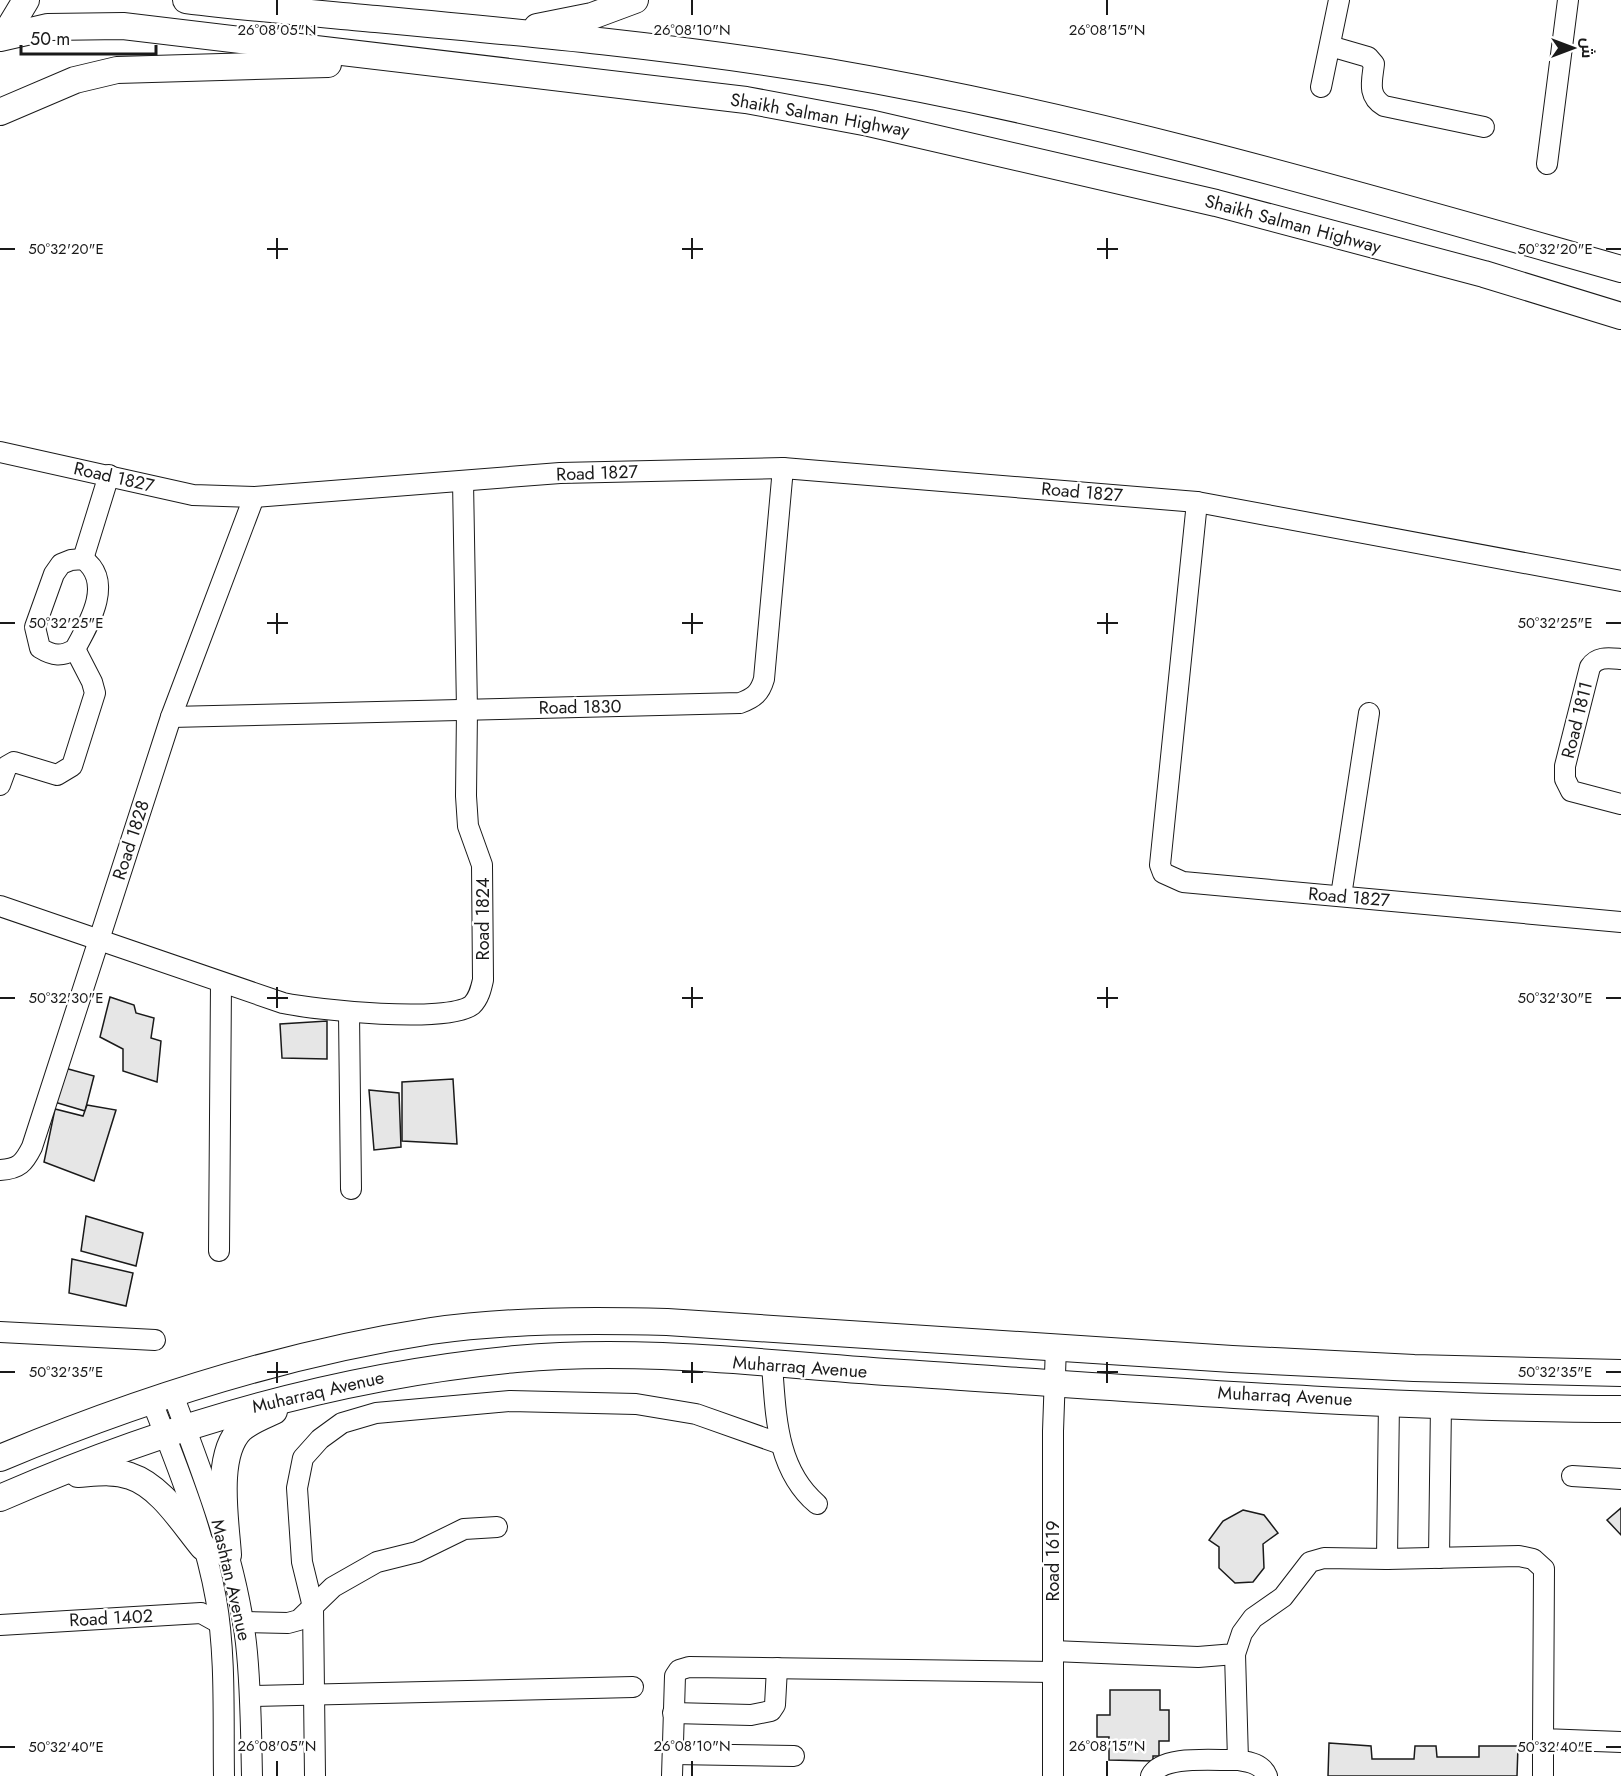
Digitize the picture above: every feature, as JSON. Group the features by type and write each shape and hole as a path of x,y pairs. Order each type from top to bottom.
{"main road":[{"path":"0,38 12,25 26,0"},
{"path":"508,31 592,16 635,0"},
{"path":"194,1 508,31 749,60 1003,105 1230,159 1621,269"},
{"name":"Shaikh Salman Highway","path":"0,38 48,27 98,25 746,100 869,123 1227,206 1484,274 1621,316"},
{"path":"0,112 75,80 117,70 413,62"},
{"name":"Muharraq Avenue","path":"0,1458 161,1396 344,1346 433,1331 522,1323 594,1320 667,1322 1414,1368 1621,1373"},
{"name":"Muharraq Avenue","path":"0,1498 51,1476 174,1430 322,1389 438,1368 520,1358 667,1358 1400,1402 1621,1409"},
{"path":"1400,1402 1414,1368"},
{"path":"228,1556 224,1470 232,1441 252,1422 322,1389"},
{"path":"51,1476 111,1472 131,1476 162,1498 203,1547"}],"street":[{"path":"1322,87 1339,0"},
{"path":"1547,164 1568,0"},
{"path":"1330,46 1368,57 1374,64 1371,92 1375,100 1384,106 1484,127"},
{"name":"Road 1827","path":"0,452 193,495 254,496 560,473 783,468 1197,502 1621,581"},
{"name":"Road 1830","path":"171,717 740,703 753,698 761,690 764,679 783,468"},
{"path":"83,559 109,475"},
{"name":"Road 1824","path":"0,906 283,1003 349,1013 448,1013 461,1011 472,1004 480,993 484,892 482,865 468,826 466,796 467,710 463,481"},
{"name":"Road 1828","path":"0,1170 14,1169 24,1163 32,1147 171,717 254,496"},
{"name":"Road 1827","path":"1197,502 1160,865 1163,873 1184,882 1621,922"},
{"path":"83,559 93,567 100,585 99,595 75,649 59,656 49,653 40,648 35,627 54,574 61,564 83,559"},
{"path":"0,785 7,766 14,762 57,775 72,766 94,693 92,682 75,649"},
{"name":"Road 1811","path":"1621,659 1602,658 1594,661 1590,667 1565,766 1565,779 1571,791 1621,804"},
{"path":"1341,896 1369,713"},
{"path":"219,1251 221,983"},
{"path":"349,1013 351,1189"},
{"path":"0,1332 156,1340"},
{"name":"Road 1619","path":"1053,1776 1056,1346"},
{"path":"772,1365 781,1444 796,1482 818,1504"},
{"name":"Mashtan Avenue","path":"161,1396 174,1430 219,1623 224,1776"},
{"path":"315,1776 313,1763 316,1695 313,1607 302,1562 297,1488 303,1458 320,1439 342,1422 376,1413 510,1401 636,1404 696,1414 781,1444"},
{"path":"1388,1560 1400,1402"},
{"path":"1439,1558 1441,1404"},
{"name":"Mashtan Avenue","path":"174,1430 209,1492 228,1556 243,1622 250,1696 252,1776"},
{"path":"1572,1476 1621,1479"},
{"path":"243,1622 288,1623 299,1620 333,1587 377,1562 417,1552 464,1529 497,1527"},
{"path":"1238,1760 1235,1654 1242,1633 1253,1618 1283,1597 1310,1562 1324,1558 1388,1560 1519,1556 1533,1559 1544,1569 1543,1776"},
{"name":"Road 1402","path":"0,1625 201,1613 219,1623"},
{"path":"1053,1652 1198,1657 1235,1654"},
{"path":"222,1662 232,1671 248,1668"},
{"path":"672,1776 675,1676 680,1670 689,1667 1053,1672"},
{"path":"673,1713 751,1715 771,1711 775,1705 777,1668"},
{"path":"250,1696 633,1687"},
{"path":"1543,1738 1621,1742"},
{"path":"673,1754 795,1755"},
{"path":"1151,1776 1161,1765 1175,1761 1213,1768 1238,1760 1253,1762 1265,1770 1267,1776"}],"building":[{"path":"110,997 134,1005 136,1013 154,1018 151,1038 161,1041 157,1082 123,1071 123,1049 100,1037"},
{"path":"327,1021 327,1059 282,1058 280,1024"},
{"path":"61,1067 94,1076 85,1111 51,1101"},
{"path":"453,1079 457,1144 402,1141 402,1082"},
{"path":"369,1090 399,1093 401,1147 374,1150"},
{"path":"87,1105 116,1110 94,1181 44,1162 55,1109 83,1116"},
{"path":"86,1216 143,1233 136,1266 81,1251"},
{"path":"72,1259 133,1273 126,1306 69,1293"},
{"path":"1621,1508 1621,1535 1607,1520"},
{"path":"1243,1510 1264,1515 1278,1533 1263,1544 1264,1568 1253,1582 1235,1583 1219,1568 1219,1547 1209,1540 1223,1521"},
{"path":"1110,1690 1160,1690 1160,1710 1169,1710 1169,1741 1159,1741 1159,1756 1153,1756 1153,1761 1109,1760 1109,1737 1097,1737 1097,1715 1110,1715"},
{"path":"1329,1743 1371,1746 1372,1759 1414,1759 1415,1746 1436,1746 1437,1757 1479,1757 1479,1746 1518,1746 1517,1776 1328,1776"}]}
